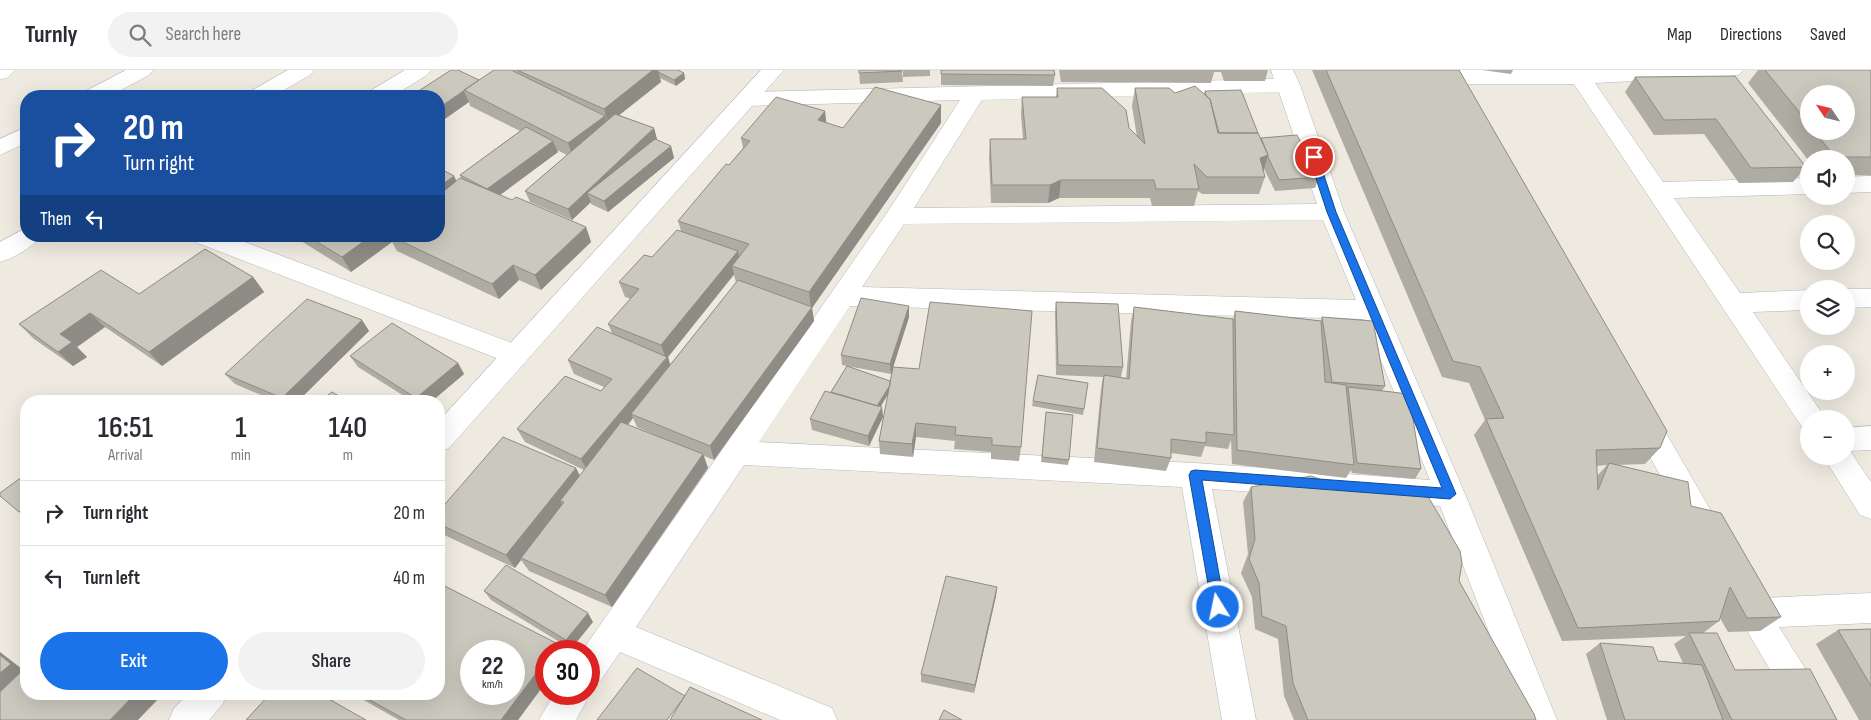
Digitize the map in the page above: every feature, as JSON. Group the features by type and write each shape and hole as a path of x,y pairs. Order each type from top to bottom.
{"street":[{"path":"0,73 4,70"},
{"path":"105,90 142,70"},
{"path":"269,90 302,70"},
{"path":"388,90 420,70"},
{"path":"1464,103 1448,73 1580,77 1732,70"},
{"path":"445,433 747,99 766,72"},
{"path":"1580,77 1806,410"},
{"path":"747,99 975,94 1286,78 1332,212 1450,494 1540,720"},
{"path":"600,652 897,216 975,94"},
{"path":"0,148 20,137"},
{"path":"1855,185 1871,184"},
{"path":"1657,190 1800,186"},
{"path":"897,216 1332,212"},
{"path":"0,253 20,241"},
{"path":"220,242 516,355"},
{"path":"841,296 1374,310"},
{"path":"1855,299 1871,298"},
{"path":"1733,303 1800,300"},
{"path":"1630,397 1753,613 1818,720"},
{"path":"1855,439 1871,438"},
{"path":"734,453 1195,475 1450,494"},
{"path":"1843,465 1871,506"},
{"path":"1195,475 1239,720"},
{"path":"1753,613 1871,608"},
{"path":"612,633 820,720"},
{"path":"186,720 204,700"},
{"path":"556,720 566,705"}],"building":[{"path":"451,70 458,70 479,80 445,104 445,90 420,90"},
{"path":"494,70 511,70 605,116 568,143 464,90"},
{"path":"517,70 653,70 604,109"},
{"path":"658,70 678,70 684,73 674,80 658,72"},
{"path":"859,70 902,70 902,71 859,73"},
{"path":"941,70 1054,70 1055,75 941,74"},
{"path":"1326,70 1459,70 1667,431 1660,448 1596,450 1598,490 1609,463 1688,482 1691,506 1721,513 1781,617 1747,618 1730,587 1719,621 1578,628 1486,419 1504,418 1480,367 1453,361"},
{"path":"1765,70 1871,70 1871,157 1855,157 1855,150 1829,150 1821,140 1855,140 1855,85 1800,85 1800,113"},
{"path":"1735,76 1800,159 1800,167 1751,168 1716,119 1664,120 1635,77"},
{"path":"1195,86 1210,99 1218,133 1258,133 1268,155 1260,158 1265,177 1207,177 1194,164 1199,189 1156,189 1154,180 1061,180 1050,185 992,185 990,139 1026,139 1022,97 1058,97 1057,88 1102,88 1126,110 1129,128 1145,144 1135,88 1169,88 1175,93"},
{"path":"875,87 941,105 809,292 732,266 749,244 678,221 726,164 729,165 750,141 741,138 776,97 825,111 818,120 843,128"},
{"path":"1241,90 1258,133 1219,133 1210,99 1206,96 1205,91"},
{"path":"615,114 654,128 568,209 525,191"},
{"path":"526,127 553,141 487,189 460,175"},
{"path":"1297,135 1319,177 1279,180 1261,138"},
{"path":"655,139 671,146 604,201 587,193"},
{"path":"445,171 454,176 445,183"},
{"path":"460,178 512,200 516,197 586,227 535,275 513,265 492,284 403,242 445,242 445,190"},
{"path":"677,230 738,251 661,345 608,324 639,289 619,282 644,255 652,257"},
{"path":"317,242 363,242 342,257"},
{"path":"205,249 253,277 149,352 90,313 60,334 72,342 58,352 19,324 101,270 139,294"},
{"path":"738,280 812,307 710,446 631,414"},
{"path":"861,298 909,306 890,364 841,355"},
{"path":"307,299 362,320 285,395 275,395 225,374"},
{"path":"930,302 1032,311 1021,447 992,445 992,438 955,435 956,427 916,423 912,444 879,441 893,367 919,369"},
{"path":"1056,302 1118,304 1123,367 1058,365"},
{"path":"1134,307 1233,319 1234,435 1206,432 1206,443 1171,439 1171,458 1097,448 1104,375 1129,379"},
{"path":"1235,311 1321,321 1325,382 1346,385 1354,465 1237,450"},
{"path":"1322,317 1373,321 1385,386 1332,382"},
{"path":"392,323 458,363 420,395 411,395 350,356"},
{"path":"597,327 667,357 581,459 517,429 565,376 601,391 612,379 568,360"},
{"path":"847,366 890,381 890,385 877,406 831,392"},
{"path":"1038,375 1088,383 1084,409 1033,401"},
{"path":"1348,387 1409,394 1421,469 1357,463"},
{"path":"825,391 882,407 868,436 810,419"},
{"path":"1046,412 1073,415 1069,460 1042,457"},
{"path":"621,422 703,454 605,595 521,558 564,502 560,501"},
{"path":"503,437 576,468 506,555 445,527 445,504"},
{"path":"1311,476 1350,490 1361,488 1426,493 1460,551 1462,563 1459,581 1536,720 1308,720 1293,683 1286,626 1262,616 1259,583 1249,559 1255,539 1251,487"},
{"path":"20,478 20,511 0,496 0,493"},
{"path":"506,565 588,613 566,640 484,591"},
{"path":"946,576 997,587 975,685 921,674"},
{"path":"445,586 550,640 535,640 535,675 525,688 525,640 460,640 460,705 512,705 501,720 406,720 370,700 445,700"},
{"path":"1871,629 1871,686 1838,630"},
{"path":"1689,633 1717,633 1735,670 1810,669 1837,720 1732,720"},
{"path":"1600,643 1653,647 1658,661 1702,665 1723,720 1625,720"},
{"path":"0,655 11,664 0,673"},
{"path":"637,668 685,696 667,720 597,720"},
{"path":"20,673 20,700 129,700 110,720 0,720 0,692"},
{"path":"690,687 762,720 670,720"},
{"path":"264,700 331,700 366,720 246,720"},
{"path":"944,710 962,720 939,720"}],"route":[{"path":"1218,607 1195,475 1450,494 1332,212 1314,157"}]}
